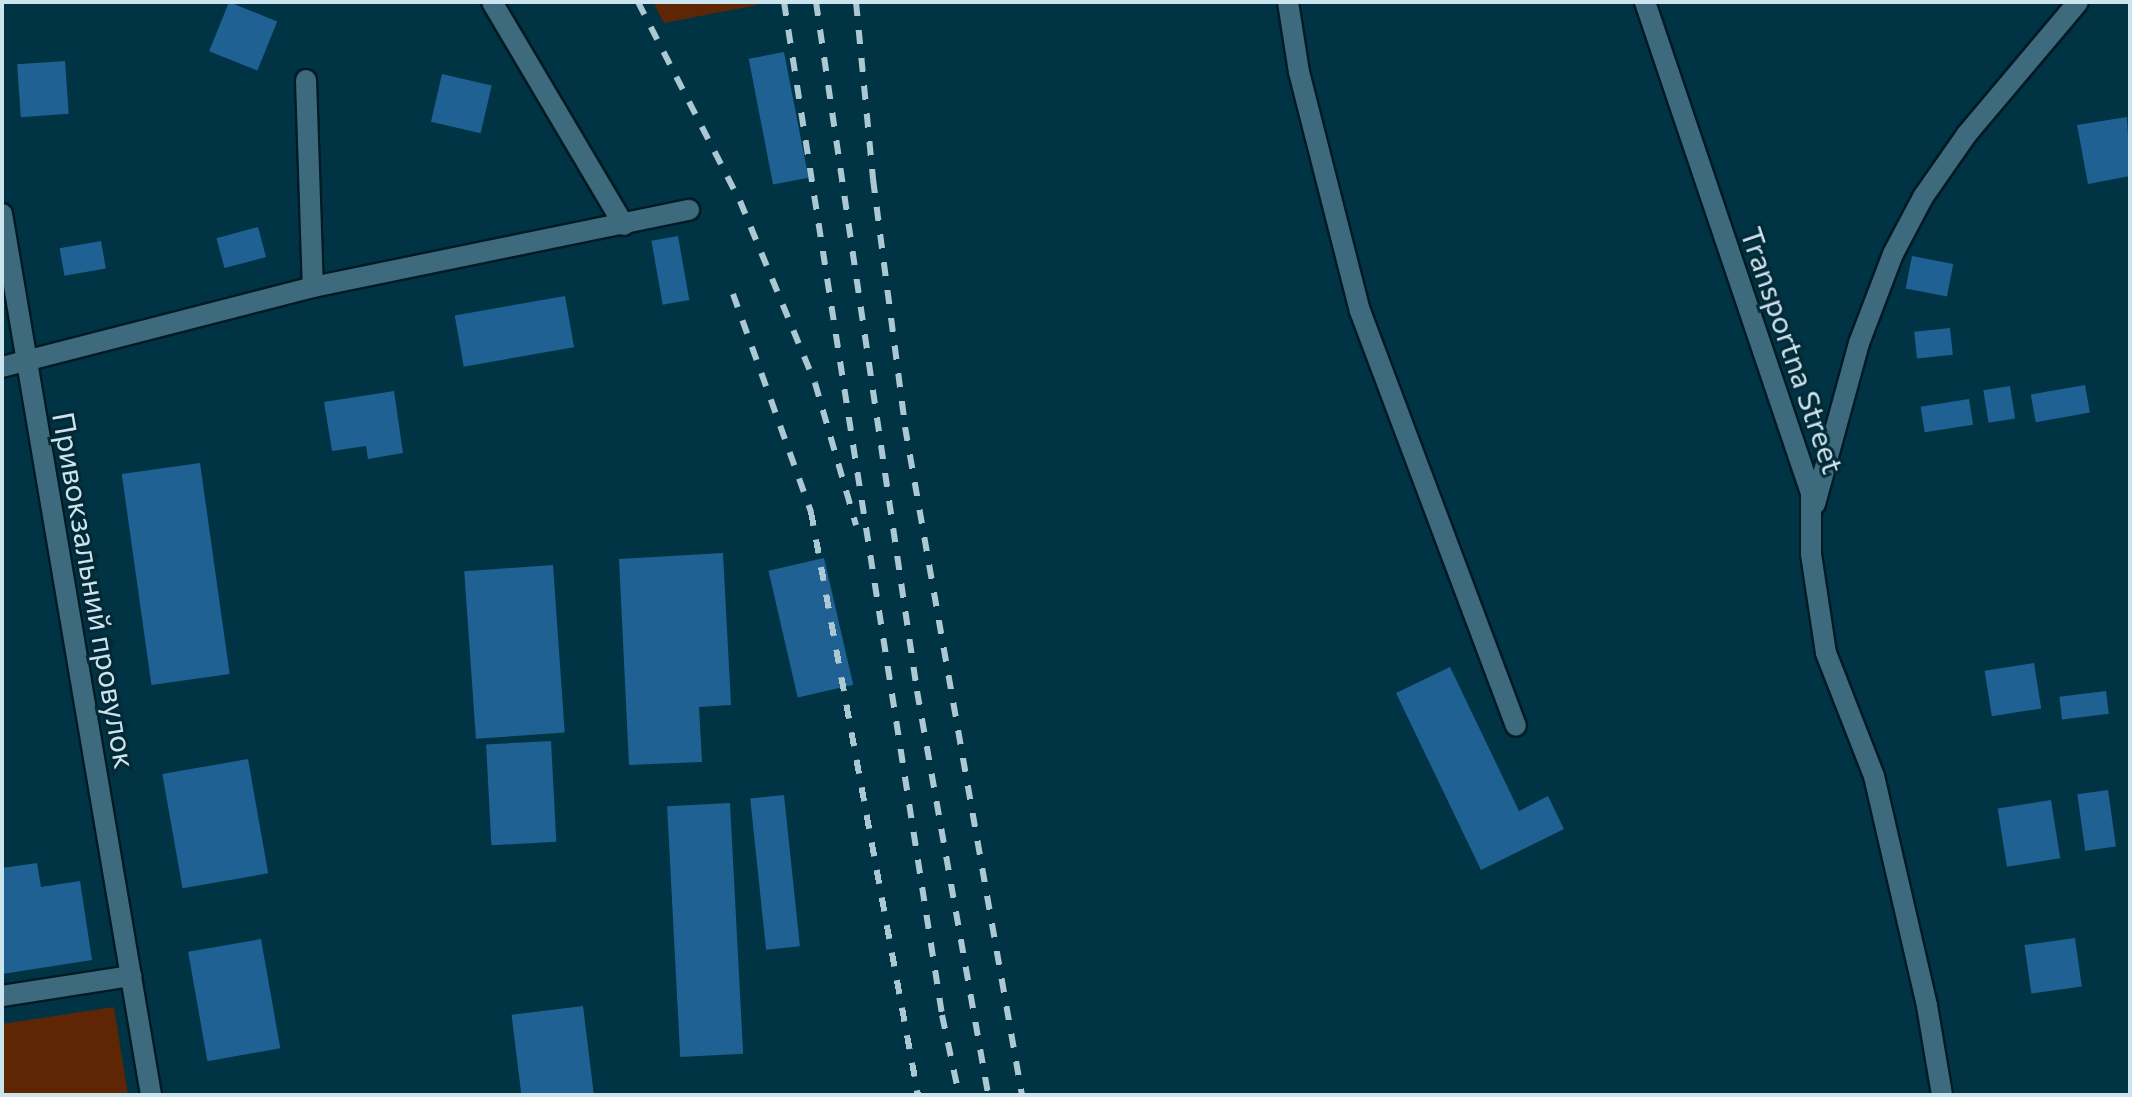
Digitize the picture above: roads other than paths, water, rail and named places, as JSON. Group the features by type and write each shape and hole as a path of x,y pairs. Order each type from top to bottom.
{"street":[{"path":"492,2 624,225"},
{"path":"1288,2 1299,72 1360,311 1516,726"},
{"name":"Transportna Street","path":"1645,2 1811,493 1811,554 1826,653 1874,776 1927,1006 1942,1095"},
{"path":"1811,523 1855,356 1893,254 1923,197 1967,134 2078,2"},
{"path":"306,80 313,287"},
{"path":"2,367 313,287 689,210"},
{"name":"Привокзальний провулок","path":"2,214 151,1095"},
{"path":"2,996 131,976"}],"railway":[{"path":"638,2 740,201 815,383 856,525"},
{"path":"784,2 942,1015 959,1095"},
{"path":"816,2 917,691 988,1095"},
{"path":"856,2 873,179 905,427 1022,1095"},
{"path":"733,294 811,512 918,1095"}]}
